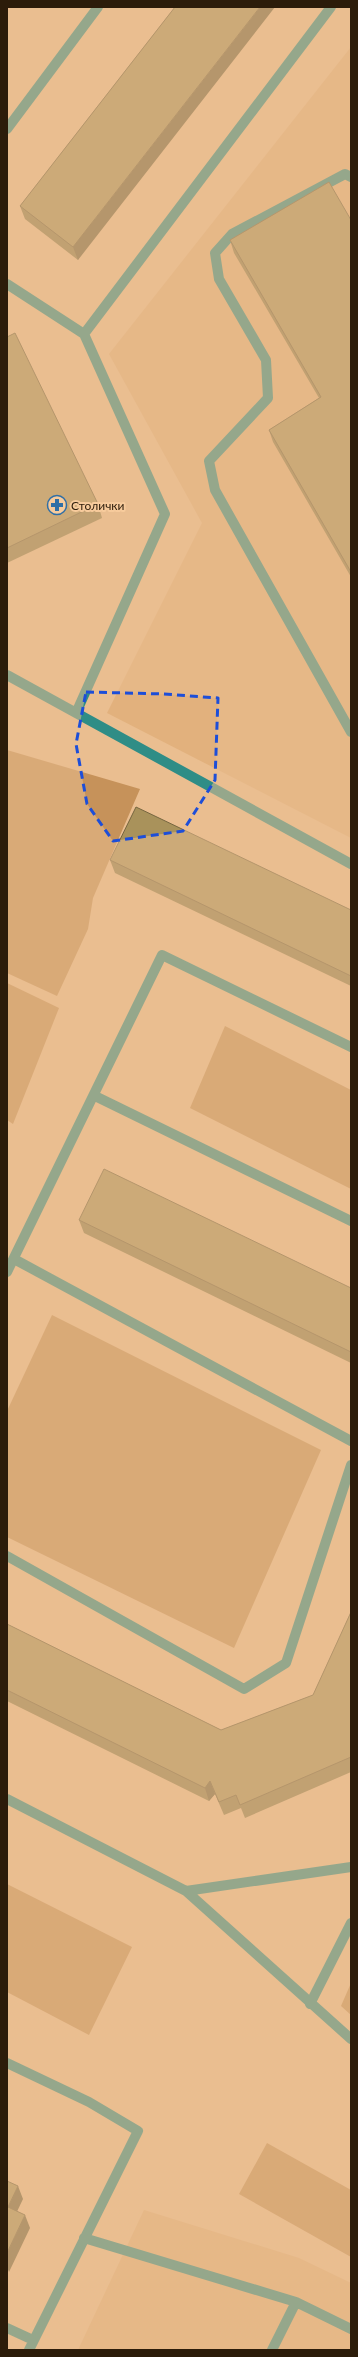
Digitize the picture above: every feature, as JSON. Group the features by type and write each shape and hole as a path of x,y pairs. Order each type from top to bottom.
{"street":[{"path":"7,129 98,7"},
{"path":"84,334 331,7"},
{"path":"351,177 345,174 232,234 215,253 219,279 266,360 268,398 208,461 215,490 351,732"},
{"path":"7,284 84,334 164,514 76,713"},
{"path":"7,675 351,864"},
{"path":"7,1272 95,1096 162,955 351,1047"},
{"path":"95,1096 351,1221"},
{"path":"14,1259 351,1441"},
{"path":"7,1556 244,1689 286,1663 351,1465"},
{"path":"7,1799 186,1891 310,2004 351,2039"},
{"path":"186,1891 351,1867"},
{"path":"310,2004 351,1923"},
{"path":"7,2063 88,2102 138,2131 31,2345 7,2328"},
{"path":"84,2238 296,2302 351,2329"},
{"path":"272,2350 296,2302"}],"highlighted area":[{"path":"86,692 164,694 218,698 215,780 183,831 113,841 87,804 76,744"}],"shaded area":[{"path":"351,47 351,838 107,713 202,523 109,354"},
{"path":"7,750 140,789 93,898 88,929 57,996 7,973"},
{"path":"7,983 59,1008 13,1124 7,1120"},
{"path":"225,1026 351,1090 351,1189 190,1108"},
{"path":"52,1315 321,1450 234,1648 7,1537 7,1411"},
{"path":"7,1884 132,1947 89,2035 7,1992"},
{"path":"351,1983 351,2015 341,2006"},
{"path":"267,2143 351,2190 351,2257 239,2194"},
{"path":"144,2210 299,2258 351,2283 351,2350 78,2350"}],"building":[{"path":"175,7 260,7 73,247 20,206"},
{"path":"329,182 351,220 351,572 269,430 321,397 230,240"},
{"path":"15,333 98,504 7,548 7,337"},
{"path":"136,807 351,910 351,976 110,860"},
{"path":"104,1169 351,1288 351,1352 79,1220"},
{"path":"351,1612 351,1757 240,1805 236,1795 219,1802 210,1781 205,1788 7,1690 7,1624 221,1730 313,1695"},
{"path":"7,2181 18,2186 8,2207 25,2215 7,2253"}],"place":[{"name":"Столички","path":"57,505"}]}
